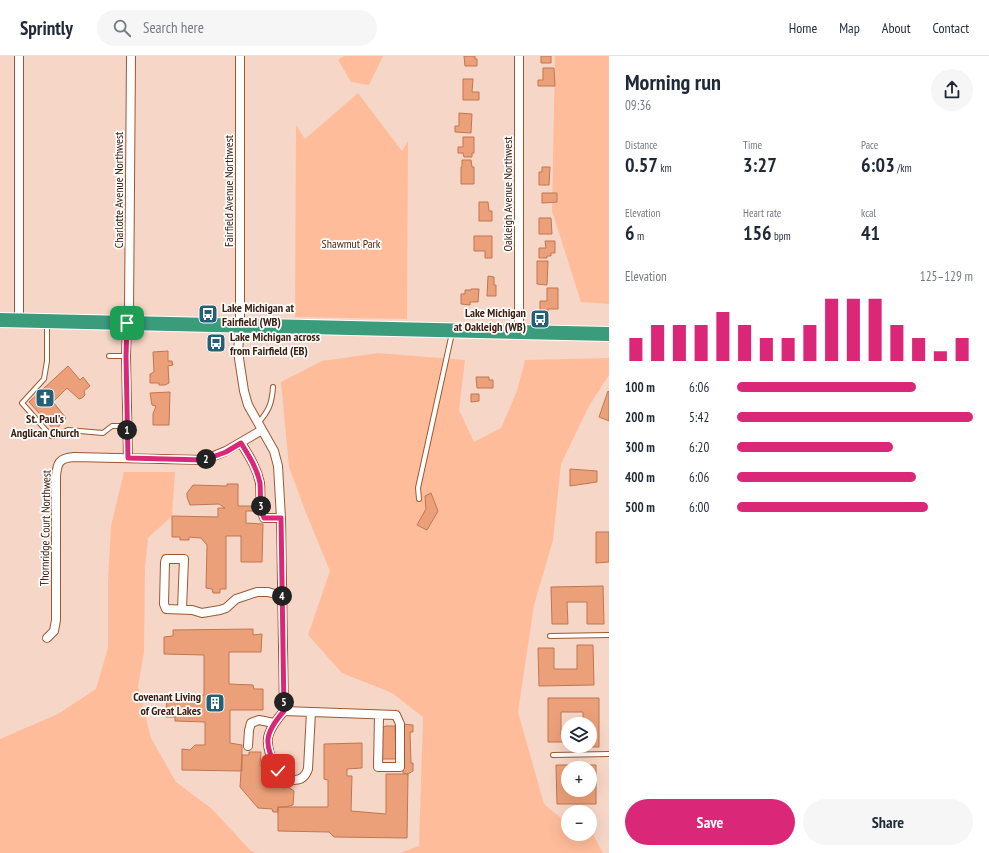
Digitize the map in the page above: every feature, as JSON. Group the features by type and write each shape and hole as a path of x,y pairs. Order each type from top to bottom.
{"highway":[{"path":"0,320 609,334"}],"street":[{"path":"19,56 19,320"},
{"name":"Charlotte Avenue Northwest","path":"128,458 126,356 127,323 129,312 131,56"},
{"name":"Fairfield Avenue Northwest","path":"240,56 240,326 238,352 241,382 248,405 274,451 278,466 281,518 284,711"},
{"name":"Oakleigh Avenue Northwest","path":"518,333 519,56"},
{"path":"128,458 204,460 226,452 241,443 260,426"},
{"path":"241,443 258,473 261,512 264,518 281,518"},
{"name":"Thornridge Court Northwest","path":"47,638 54,631 56,620 56,466 60,461 67,457 128,458"},
{"path":"182,609 184,559 166,559 164,604 166,609 182,609 202,612 220,610 226,608 236,599 257,592 268,592 282,596"},
{"path":"311,712 308,769 306,775 302,779 297,780 289,778 278,771 268,749 268,735 274,723 284,711 396,715 400,724 400,767 378,767 379,715"},
{"path":"248,746 251,724 259,720 274,723"}],"lane":[{"path":"47,321 47,361 44,379 22,403 51,436 57,436 68,430 103,433 112,426 127,426"},
{"path":"419,499 418,488 452,331"},
{"path":"109,356 126,356"},
{"path":"260,426 271,404 273,386"},
{"path":"550,636 609,635"},
{"path":"553,755 609,754"}],"green space":[{"path":"344,56 383,56 369,85 351,82 338,60"},
{"path":"555,56 609,56 609,304 581,302 552,211"},
{"name":"Shawmut Park","path":"358,93 402,151 408,141 407,319 295,317 296,125 305,139"},
{"path":"378,353 465,360 459,410 474,442 501,428 517,391 525,360 609,358 609,375 589,406 561,464 553,540 534,605 518,712 544,804 561,818 561,841 596,841 603,853 400,853 419,846 423,717 392,693 342,673 308,635 330,571 289,467 281,382 322,361"},
{"path":"124,472 175,472 172,516 148,538 145,568 144,652 138,686 151,738 176,782 212,809 251,851 257,853 0,853 0,739 58,714 96,689 108,648 108,581 111,526"}],"building":[{"path":"464,56 475,56 475,59 477,59 477,66 465,66"},
{"path":"541,56 551,56 551,63 541,63"},
{"path":"543,68 554,68 555,86 538,86 538,80 543,80"},
{"path":"463,79 473,79 472,92 479,92 479,100 463,100"},
{"path":"459,113 472,114 471,133 455,132 455,126 459,126"},
{"path":"463,137 474,137 474,153 472,153 472,157 464,157 463,153 458,153 458,147 463,147"},
{"path":"462,160 471,160 472,167 474,167 474,184 461,184"},
{"path":"542,167 550,167 549,185 539,185 539,172 542,172"},
{"path":"542,193 557,193 557,202 542,203"},
{"path":"479,202 488,202 489,211 492,211 492,221 479,221"},
{"path":"539,218 551,218 552,234 539,234"},
{"path":"474,236 492,236 492,258 485,258 485,251 474,251"},
{"path":"545,241 555,241 555,253 551,253 551,256 547,256 547,258 539,258 539,248 546,248"},
{"path":"537,261 548,261 547,285 537,284"},
{"path":"488,276 494,277 496,296 487,296"},
{"path":"547,288 558,288 558,309 540,311 540,301 547,301"},
{"path":"479,289 478,302 470,302 470,305 461,304 461,294 465,294 465,290"},
{"path":"168,351 168,361 172,361 173,365 168,366 169,383 159,385 159,383 150,383 150,374 154,372 153,352"},
{"name":"St. Paul's Anglican Church","path":"68,366 80,380 83,377 90,386 84,391 85,395 82,398 79,399 67,388 53,402 66,418 55,431 29,402"},
{"path":"476,377 489,377 489,380 493,380 493,388 477,388"},
{"path":"608,391 609,392 609,421 599,417"},
{"path":"170,392 169,425 153,425 153,414 156,406 152,405 150,393"},
{"path":"471,394 479,394 479,401 471,402"},
{"path":"570,469 597,471 597,482 570,486"},
{"path":"227,484 238,484 238,506 255,506 255,511 246,511 246,523 263,524 262,562 241,562 241,536 226,536 226,589 220,589 220,593 213,593 212,589 206,588 207,545 201,538 189,537 189,540 180,540 180,537 172,537 172,516 218,517 218,508 225,508 219,504 190,505 187,493 193,485 227,486"},
{"path":"431,493 438,511 427,530 417,525 426,509 425,496"},
{"path":"596,532 609,532 609,562 596,563"},
{"path":"603,586 604,624 587,624 587,602 567,602 568,624 552,624 551,587"},
{"name":"Covenant Living of Great Lakes","path":"253,629 253,635 262,634 261,652 229,652 229,684 253,685 254,689 263,689 263,710 230,710 230,743 242,745 242,771 182,770 182,749 190,750 195,745 205,745 205,722 175,721 175,717 166,717 167,695 204,695 204,655 164,654 164,637 173,636 173,630"},
{"path":"577,645 593,645 594,685 539,686 538,648 554,648 554,669 577,669"},
{"path":"548,698 599,698 599,747 597,747 597,717 583,717 583,712 561,712 561,742 548,742"},
{"path":"403,724 413,725 413,732 410,732 411,763 413,763 413,771 408,774 403,773"},
{"path":"385,726 395,726 396,759 382,759 382,729"},
{"path":"362,743 362,768 347,769 347,776 352,776 351,811 386,814 386,774 408,774 407,838 334,837 329,832 278,831 278,807 328,807 328,780 324,779 324,744"},
{"path":"249,752 261,752 260,765 264,770 267,767 270,770 280,783 277,785 279,787 288,787 294,791 293,805 278,807 278,812 273,812 272,809 258,808 240,787 242,755 249,755"},
{"path":"280,761 287,769 277,779 270,770"},
{"path":"556,765 561,765 561,797 596,797 596,804 557,804"}],"place":[{"name":"Lake Michigan at Fairfield (WB)","path":"208,314"},
{"name":"Lake Michigan at Oakleigh (WB)","path":"540,319"},
{"name":"Lake Michigan across from Fairfield (EB)","path":"216,343"},
{"name":"St. Paul's Anglican Church","path":"45,398"},
{"name":"Covenant Living of Great Lakes","path":"215,703"}],"route":[{"path":"127,323 126,356 128,458 204,460 226,452 241,443 258,473 261,512 264,518 281,518 284,711 276,720 268,735 268,749 278,771"}]}
